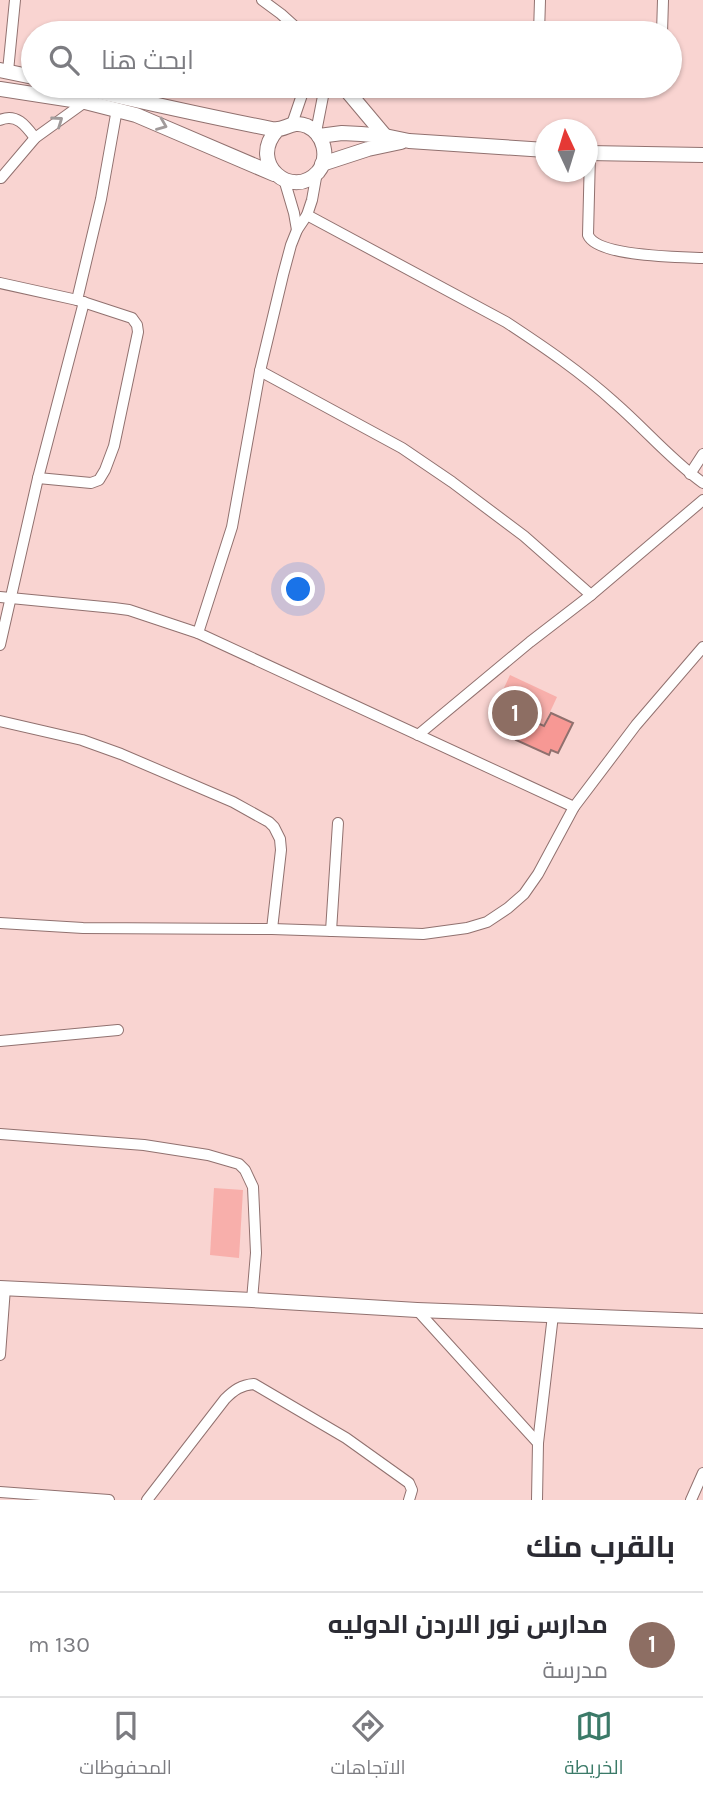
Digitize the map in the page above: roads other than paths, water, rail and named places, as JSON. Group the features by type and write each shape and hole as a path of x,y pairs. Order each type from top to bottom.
{"street":[{"path":"4,70 15,0"},
{"path":"262,0 286,21"},
{"path":"539,21 540,0"},
{"path":"662,21 663,0"},
{"path":"0,89 21,92"},
{"path":"59,98 117,109 161,125 280,177 302,181 310,178 320,168 368,149 409,141"},
{"path":"125,98 277,130"},
{"path":"292,124 301,98"},
{"path":"317,134 323,98"},
{"path":"353,98 385,136"},
{"path":"0,178 36,138 85,102"},
{"path":"0,645 5,598 38,478 80,301 117,109"},
{"path":"0,120 10,117 18,119 36,138"},
{"path":"198,633 232,527 260,371 282,275 297,230 307,215 325,150 317,134 305,125 292,124 277,130 267,144 266,153 271,169 280,177 297,230"},
{"path":"317,134 385,136 409,141 535,149"},
{"path":"598,154 703,155"},
{"path":"589,182 588,235 598,246 664,257 703,258"},
{"path":"307,215 506,322 536,342 616,403 652,440 703,483"},
{"path":"0,283 80,301 132,318 137,325 138,332 114,446 99,480 90,482 38,478"},
{"path":"260,371 387,439 422,461 524,536 591,595"},
{"path":"690,474 703,454"},
{"path":"418,735 703,500"},
{"path":"5,598 129,610 198,633 574,807"},
{"path":"0,923 83,929 272,929 423,933 467,928 486,922 524,894 538,874 574,807 636,725 703,647"},
{"path":"0,721 82,740 121,754 233,802 269,822 280,839 281,850 272,929"},
{"path":"331,930 338,823"},
{"path":"0,1041 118,1030"},
{"path":"0,1134 144,1145 208,1155 239,1164 253,1187 256,1253 252,1300"},
{"path":"0,1355 2,1288 416,1310 703,1321"},
{"path":"416,1310 538,1443"},
{"path":"537,1500 538,1443 553,1315"},
{"path":"148,1500 225,1399 234,1390 254,1384 346,1438 409,1483 412,1490 409,1500"},
{"path":"691,1500 703,1473"},
{"path":"0,1492 110,1500"}],"place":[{"name":"مدارس نور الاردن الدوليه","path":"515,713"}]}
